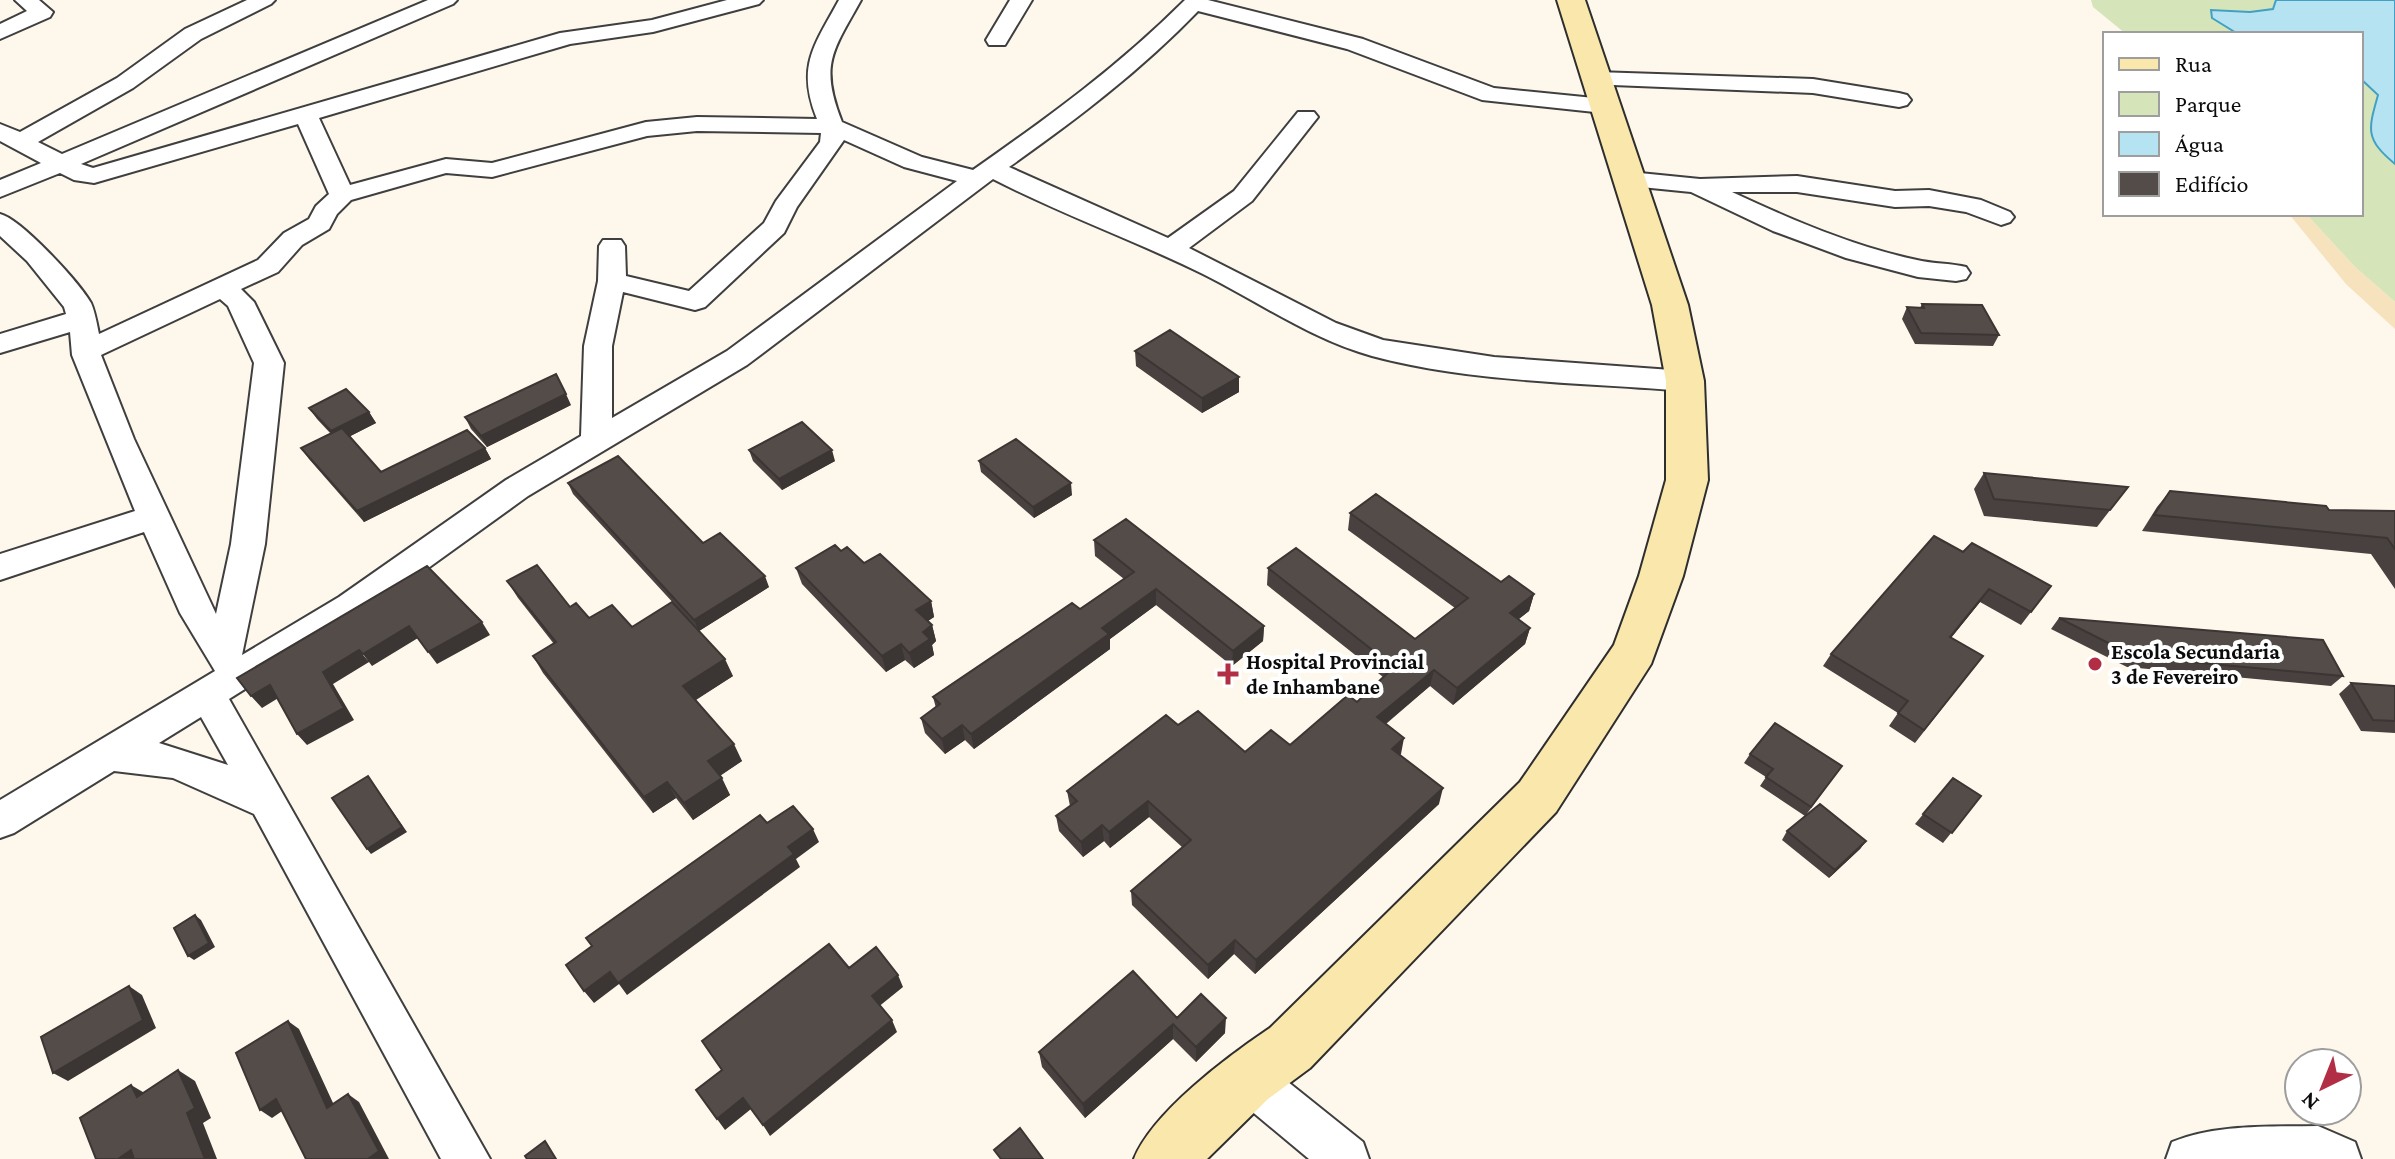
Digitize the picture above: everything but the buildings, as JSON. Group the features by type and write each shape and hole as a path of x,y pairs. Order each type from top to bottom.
{"main road":[{"path":"1164,1159 1247,1078 1290,1048 1538,797 1635,651 1661,576 1687,480 1685,381 1670,305 1571,0"}],"street":[{"path":"0,32 42,12 26,0"},
{"path":"10,137 66,114 125,83 193,34 264,0"},
{"path":"0,189 446,0"},
{"path":"10,137 83,175 94,176 445,71 561,40 683,20 752,0"},
{"path":"612,281 688,300 700,300 775,227 785,206 832,143 832,126 817,88 820,65 850,0"},
{"path":"997,40 1021,0"},
{"path":"0,821 223,676 351,606 517,488 737,358 1091,98 1148,50 1195,2 1355,44 1490,95 1813,86 1899,100"},
{"path":"305,115 320,141 342,195"},
{"path":"1170,249 1243,196 1306,117"},
{"path":"86,351 268,266 293,239 320,223 325,211 342,195 446,166 492,170 665,126 832,126 913,162 985,173 1170,249 1243,283 1332,334 1381,349 1456,362 1685,381"},
{"path":"1630,180 1696,185 1797,184 1895,199 1929,198 1972,205 2001,217"},
{"path":"1696,185 1782,225 1855,252 1918,269 1956,273"},
{"path":"0,222 66,288 78,305 95,383 223,676 267,802 467,1159"},
{"path":"596,442 598,346 612,281 612,246"},
{"path":"223,288 240,302 269,363 248,544 223,676"},
{"path":"0,344 81,319"},
{"path":"0,567 154,517"},
{"path":"105,755 142,754 177,761 267,802"},
{"path":"0,804 43,795"},
{"path":"1247,1078 1346,1159"},
{"path":"2189,1159 2243,1151 2318,1149 2338,1159"}],"green space":[{"path":"2091,0 2395,0 2395,302 2355,267 2308,216 2363,216 2363,32 2124,32 2093,7"}],"sand":[{"path":"2291,216 2308,216 2355,267 2395,302 2395,329 2346,284"}],"water":[{"path":"2276,0 2395,0 2395,164 2378,148 2372,133 2372,117 2378,95 2363,81 2363,32 2235,32 2212,18 2211,10 2250,12 2273,9"}],"place":[{"name":"Escola Secundaria 3 de Fevereiro","path":"2095,664"},
{"name":"Hospital Provincial de Inhambane","path":"1228,674"}]}
